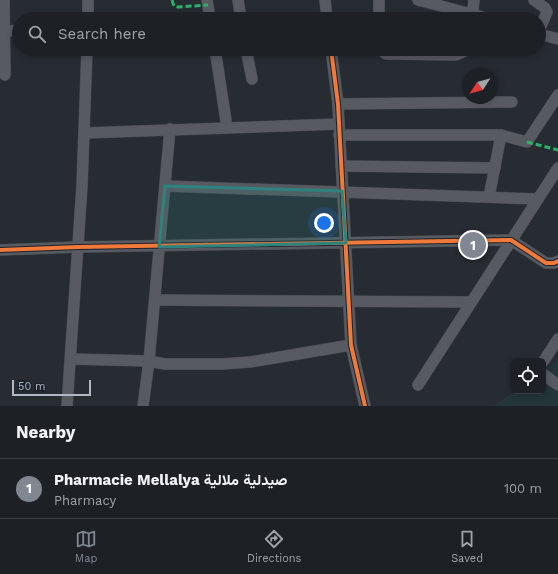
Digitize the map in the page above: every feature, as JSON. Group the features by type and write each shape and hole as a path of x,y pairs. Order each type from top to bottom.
{"street":[{"path":"4,0 2,31 5,75"},
{"path":"88,0 88,12"},
{"path":"207,0 209,12"},
{"path":"238,0 240,12"},
{"path":"325,0 326,12"},
{"path":"379,0 379,12"},
{"path":"418,0 458,12"},
{"path":"472,12 474,0"},
{"path":"534,0 545,8 547,12 546,14"},
{"path":"2,31 12,30"},
{"path":"546,35 558,39"},
{"path":"67,406 85,133 87,56"},
{"path":"216,56 227,127"},
{"path":"247,56 252,79"},
{"path":"332,56 338,104 351,345 365,406"},
{"path":"85,133 227,127 502,135 527,142 558,95"},
{"path":"338,104 512,102"},
{"path":"143,406 155,300 170,129"},
{"path":"489,197 502,135"},
{"path":"341,166 495,168"},
{"path":"418,385 558,168"},
{"path":"165,186 538,199"},
{"path":"0,250 78,247 159,247 511,240 546,263 554,264 558,261"},
{"path":"155,300 471,302"},
{"path":"546,358 558,339"},
{"path":"71,359 149,361 164,364 250,362 351,345"},
{"path":"546,376 558,385"}],"highlighted area":[{"path":"165,186 342,191 346,243 159,247"}],"shaded area":[{"path":"558,360 558,406 494,406 510,394 546,394 546,369"}],"marked path":[{"path":"172,0 174,6 178,7 208,5"},
{"path":"527,142 558,150"}],"cycle path":[{"path":"332,56 338,104 351,345 365,406"},
{"path":"0,250 78,247 511,240 546,263 554,263 558,261"}],"place":[{"name":"Pharmacie Mellalya صيدلية ملالية","path":"473,245"}]}
